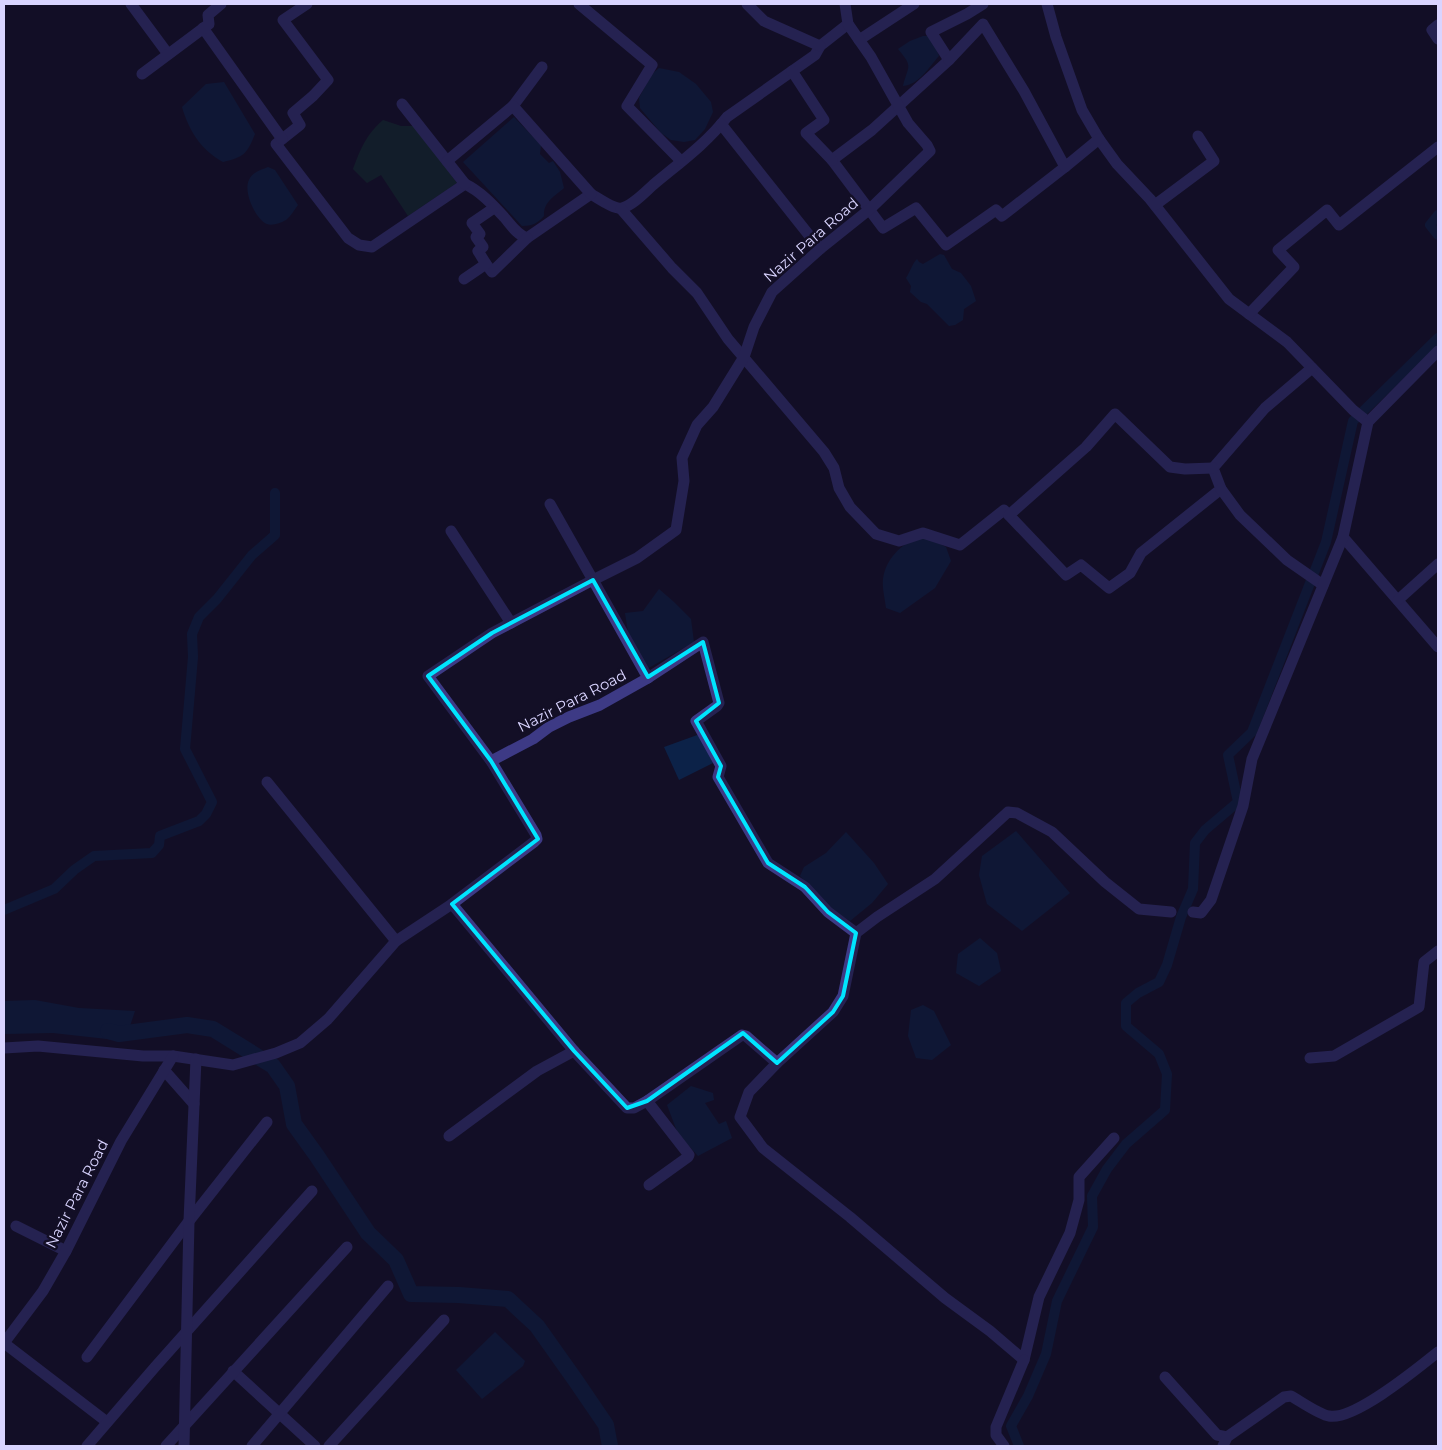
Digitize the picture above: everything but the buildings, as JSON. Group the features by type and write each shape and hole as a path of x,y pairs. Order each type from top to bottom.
{"street":[{"path":"131,4 168,54"},
{"path":"142,74 209,24 208,15 221,4"},
{"path":"307,4 283,20 328,80 293,113 300,125 276,144 348,238 358,246 372,247 465,184"},
{"path":"579,4 652,65 627,106 681,161"},
{"path":"747,4 764,21 820,46"},
{"name":"Nazir Para Road","path":"491,761 533,739 549,727 600,705 648,678 593,580 637,558 676,530 684,481 682,458 697,425 713,406 744,356 763,306 772,292 820,249 870,210 930,151 908,123 871,57 848,24 845,4"},
{"path":"859,40 914,4"},
{"path":"949,60 931,32 983,4"},
{"path":"1047,4 1082,110 1117,164 1155,205 1229,299 1286,342 1353,410 1368,422"},
{"path":"513,106 591,194 614,208 621,209 636,200 681,161 727,117 815,55 820,46 848,24"},
{"path":"832,160 872,130 949,60 983,24 1024,91 1064,167"},
{"path":"1438,25 1432,30 1438,39"},
{"path":"203,28 282,139"},
{"path":"447,162 513,106 542,67"},
{"path":"792,71 824,120 806,133 832,160 884,228 916,208 946,245 996,210 1002,216 1100,139"},
{"path":"402,104 465,184 473,188 520,236 527,238"},
{"path":"721,124 820,249"},
{"path":"1155,205 1214,161 1198,136"},
{"path":"1249,314 1294,267 1278,250 1327,210 1339,225 1438,147"},
{"path":"494,208 472,223 480,234 476,236 484,247 478,251 492,272 527,238 591,194"},
{"path":"621,209 672,268 697,293 728,339 824,452 834,468 839,488 850,506 876,534 899,540 923,533 960,545 1004,510 1066,575 1081,565 1109,588 1130,573 1141,552 1221,488"},
{"path":"464,279 486,264"},
{"path":"1193,912 1201,913 1211,900 1243,806 1252,759 1343,537 1368,422 1438,351"},
{"path":"1009,515 1086,447 1115,414 1170,467 1185,469 1213,468 1265,408 1312,368"},
{"path":"1213,468 1221,488 1240,515 1287,560 1323,585"},
{"path":"4,1048 38,1046 143,1056 173,1056 233,1065 300,1043 328,1019 396,941 452,904 537,839 491,761 428,676 492,633 593,580 550,504"},
{"path":"451,531 511,623"},
{"path":"1343,537 1438,646"},
{"path":"1398,600 1438,564"},
{"path":"648,678 703,642 718,703 717,706 696,721 722,766 718,777 768,863 806,887 828,912 856,933"},
{"path":"267,782 396,941"},
{"path":"1024,1360 990,1331 945,1298 850,1217 763,1148 740,1117 749,1092 777,1063 833,1012 842,996 856,933 935,879 1008,812 1018,813 1052,832 1105,882 1139,910 1171,912"},
{"path":"452,904 574,1051 627,1108 634,1108 647,1101 742,1035 746,1036 777,1063"},
{"path":"1310,1058 1334,1056 1419,1008 1424,962 1438,950"},
{"path":"449,1136 537,1071 574,1051"},
{"name":"Nazir Para Road","path":"4,1343 43,1292 66,1251 121,1141 173,1056"},
{"path":"184,1446 189,1221 196,1058"},
{"path":"164,1070 194,1104"},
{"path":"647,1101 689,1155 649,1185"},
{"path":"87,1358 189,1221 267,1122"},
{"path":"1004,1446 996,1434 996,1427 1024,1360 1039,1297 1070,1233 1079,1200 1079,1177 1114,1138"},
{"path":"88,1446 107,1422 312,1190"},
{"path":"16,1226 66,1251"},
{"path":"166,1446 347,1248"},
{"path":"252,1446 388,1286"},
{"path":"329,1446 444,1320"},
{"path":"4,1343 107,1422"},
{"path":"1165,1377 1225,1442 1284,1397 1291,1396 1328,1416 1343,1416 1368,1403 1438,1352"},
{"path":"234,1371 315,1446"}],"highlighted area":[{"path":"593,580 648,677 703,642 719,703 696,721 721,766 718,777 768,863 805,887 828,912 856,933 843,996 833,1012 777,1063 743,1033 647,1101 627,1108 574,1051 452,904 538,839 491,761 428,676 492,633"}],"green space":[{"path":"383,120 401,126 415,126 457,183 408,216 381,175 367,183 353,169 365,142 372,131"}],"water":[{"path":"923,36 929,36 939,56 919,79 903,86 908,64 898,49 910,41"},
{"path":"659,68 679,72 696,84 711,102 713,112 705,129 695,140 684,142 671,140 661,133 640,108 639,98 651,75"},
{"path":"224,82 255,134 244,154 223,162 202,146 192,132 182,107 206,84"},
{"path":"514,117 541,145 540,154 549,163 553,161 560,172 564,188 545,207 542,218 534,224 526,226 522,226 463,162"},
{"path":"268,167 275,170 298,205 286,220 271,225 258,217 251,204 248,191 249,180 252,175"},
{"path":"940,254 944,255 952,269 961,273 971,286 976,301 964,309 963,320 955,325 949,326 927,304 921,302 910,292 911,286 906,278 917,259 923,264"},
{"path":"917,536 931,539 946,547 951,561 935,588 900,613 886,608 883,579 887,565 895,553"},
{"path":"659,589 691,619 694,642 647,669 628,632 625,613 643,611"},
{"path":"700,734 715,762 679,780 664,747"},
{"path":"1016,831 1070,893 1022,931 987,904 979,875 982,856"},
{"path":"846,832 874,863 888,884 872,903 850,921 833,911 800,876 804,867 826,853"},
{"path":"980,938 997,953 1001,971 979,986 956,973 958,954"},
{"path":"35,1000 79,1008 135,1011 125,1041 53,1033 4,1034 4,1001"},
{"path":"923,1005 934,1011 951,1045 932,1060 916,1058 908,1036 911,1010"},
{"path":"691,1086 713,1093 714,1100 705,1103 719,1124 726,1121 732,1138 698,1156 678,1134 667,1105"},
{"path":"495,1332 525,1361 523,1366 482,1399 456,1370"}],"waterway":[{"path":"1438,215 1430,225 1438,235"},
{"path":"1019,1446 1011,1426 1028,1396 1046,1354 1057,1301 1093,1227 1092,1196 1107,1169 1126,1144 1165,1110 1167,1074 1159,1054 1126,1026 1126,1003 1138,993 1159,982 1167,965 1181,917 1193,889 1195,843 1205,830 1238,802 1228,755 1252,732 1326,542 1353,421 1438,338"},
{"path":"4,910 54,889 74,870 94,856 152,853 159,845 160,836 199,821 206,814 212,802 185,749 193,657 192,634 199,617 217,599 252,555 275,535 275,493"},
{"path":"108,1031 119,1034 187,1025 213,1029 273,1066 287,1086 294,1124 368,1233 396,1260 411,1294 508,1299 537,1326 576,1381 606,1425 610,1446"}]}
